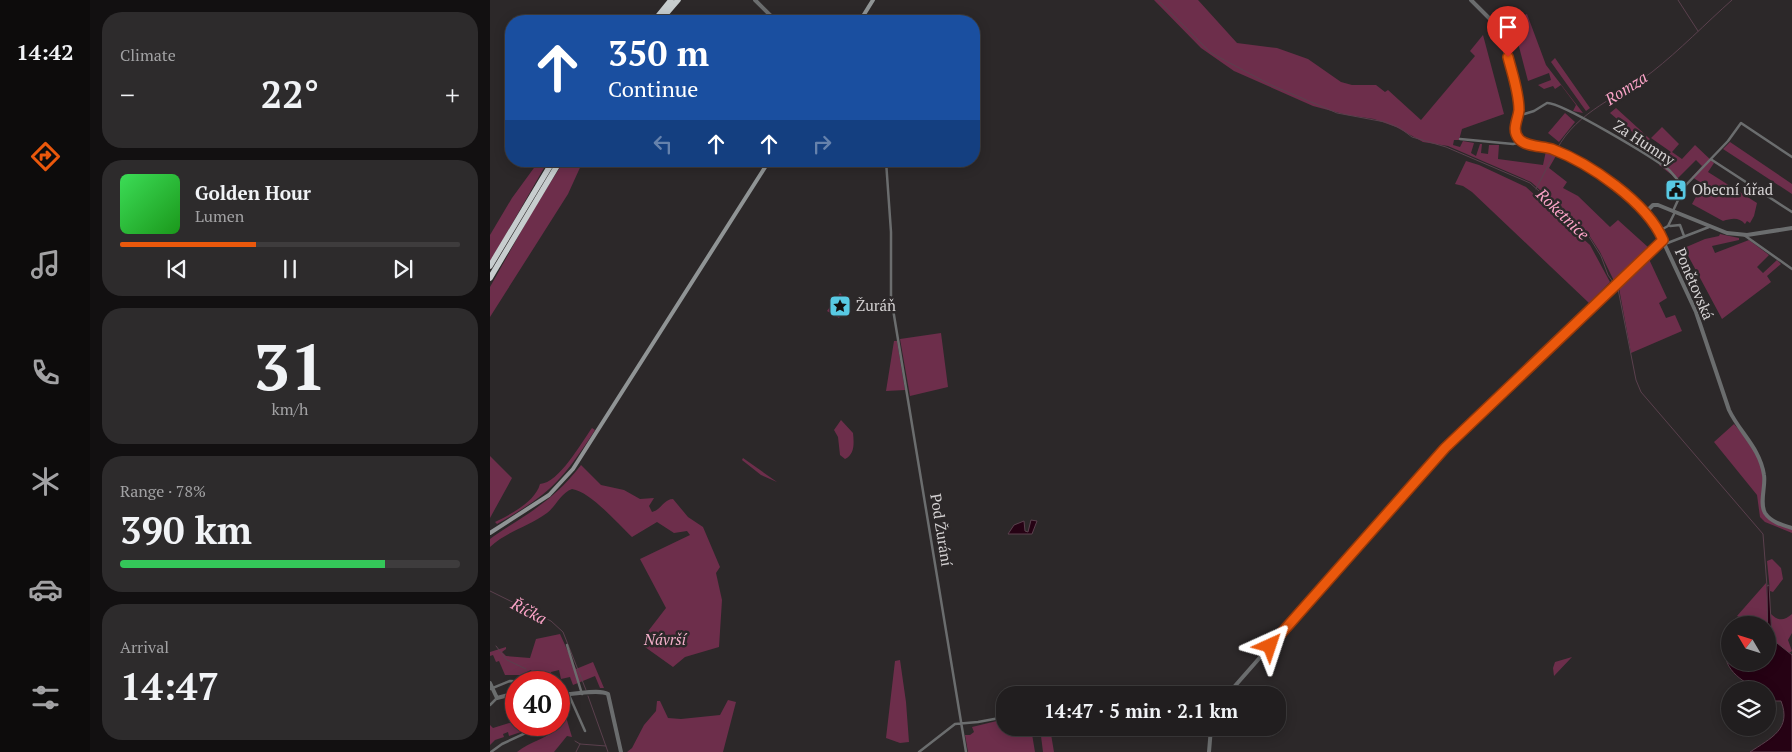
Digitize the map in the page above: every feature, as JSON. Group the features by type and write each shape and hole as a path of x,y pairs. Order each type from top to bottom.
{"highway":[{"path":"659,15 671,0"},
{"path":"665,15 678,0"},
{"path":"490,266 550,167"},
{"path":"490,278 556,167"}],"main road":[{"path":"864,15 873,0"},
{"path":"490,533 549,495 573,469 765,167"}],"street":[{"path":"755,0 770,15"},
{"path":"1471,0 1492,20 1502,38 1518,101 1518,116 1515,130 1518,138 1523,142"},
{"name":"Za Humny","path":"1518,116 1534,111 1547,102 1562,106 1638,149 1668,170 1684,187"},
{"path":"1668,226 1684,187 1712,160 1741,123 1792,157"},
{"path":"1460,139 1512,144 1523,142"},
{"name":"Ponětovská","path":"1523,142 1556,150 1588,166 1610,181 1644,213 1659,231 1703,333 1729,410 1736,424 1750,440 1763,468 1765,482 1764,510 1769,518 1792,528"},
{"path":"1712,160 1792,212"},
{"name":"Pod Žurání","path":"886,167 891,232 891,297 966,752"},
{"path":"1644,213 1655,204 1720,232 1744,235 1792,228"},
{"path":"1659,231 1668,226 1680,225 1684,236"},
{"path":"1235,686 1445,448 1614,285 1664,242 1709,227"},
{"path":"1744,235 1792,269"},
{"path":"566,646 582,694"},
{"path":"497,698 490,686 505,683"},
{"path":"585,731 570,695 605,692 611,700 620,752"},
{"path":"490,705 497,698 505,696"},
{"path":"919,752 954,724 996,718"},
{"path":"491,752 502,744 519,736"},
{"path":"1209,752 1210,736"}],"green space":[{"path":"1154,0 1198,0 1237,43 1277,48 1308,59 1341,82 1352,85 1376,85 1385,92 1388,90 1421,120 1475,56 1470,51 1483,35 1504,114 1462,129 1459,140 1454,140 1453,145 1460,147 1463,141 1474,143 1471,153 1476,156 1480,144 1482,144 1481,153 1488,154 1489,145 1499,145 1498,159 1543,165 1546,151 1557,154 1549,168 1567,182 1563,188 1578,196 1610,227 1618,220 1649,248 1614,281 1600,252 1587,232 1531,182 1448,146 1423,142 1396,127 1374,119 1347,115 1313,106 1234,71 1201,48"},
{"path":"1527,14 1546,65 1583,113 1573,111 1576,105 1561,85 1555,89 1553,86 1544,89 1538,85 1551,80 1549,73 1528,81 1512,20"},
{"path":"1555,58 1590,108 1586,111 1551,62"},
{"path":"1616,108 1650,139 1642,148 1631,143 1637,136 1610,113"},
{"path":"1565,113 1575,122 1559,142 1548,133"},
{"path":"1662,127 1679,144 1672,152 1682,159 1695,145 1714,163 1708,172 1757,203 1750,223 1747,221 1745,224 1735,219 1723,221 1692,204 1703,184 1692,177 1702,166 1696,160 1677,179 1659,165 1671,152 1651,138"},
{"path":"1730,142 1792,184 1792,194 1723,149"},
{"path":"1466,161 1526,187 1590,245 1610,282 1589,303 1472,192 1463,186 1455,184"},
{"path":"535,167 545,167 490,262 490,235 512,198"},
{"path":"560,167 580,167 568,194 490,317 490,287 533,210"},
{"path":"1720,234 1739,238 1739,240 1712,246 1715,253 1749,240 1769,255 1757,267 1763,273 1777,260 1781,264 1767,276 1771,282 1722,319 1684,248 1705,239 1719,236"},
{"path":"1648,257 1667,298 1659,303 1666,318 1675,315 1682,331 1631,353 1619,288 1621,282"},
{"path":"840,293 848,302 839,318 827,311"},
{"path":"941,333 948,387 910,396 900,339"},
{"path":"894,341 897,341 905,390 886,391"},
{"path":"841,420 853,433 854,444 852,451 845,459 840,455 838,437 834,430"},
{"path":"1734,424 1759,460 1763,479 1762,505 1764,511 1768,517 1777,523 1792,529 1792,533 1765,522 1760,517 1757,495 1714,442"},
{"path":"592,428 595,430 554,485 530,504 497,524 495,522 522,507 533,496 540,484 555,477 569,461"},
{"path":"490,456 512,478 490,518"},
{"path":"743,458 777,482 761,475 742,460"},
{"name":"Návrší","path":"581,465 601,485 624,490 640,499 654,498 649,506 652,512 670,499 673,499 688,517 703,527 720,567 716,573 722,600 719,647 685,657 673,667 645,647 643,643 649,630 666,608 640,559 690,535 687,531 674,533 657,522 632,537 596,502 579,491 572,489 565,493 547,513 503,537 490,547 490,539 551,497"},
{"path":"1772,559 1781,568 1783,579 1773,592 1770,591 1767,561"},
{"path":"1766,583 1768,616 1737,616"},
{"path":"1792,614 1792,633 1788,640 1792,651 1789,653 1776,642 1776,618 1786,618"},
{"path":"560,634 576,669 593,662 604,688 600,688 595,676 573,685 570,671 505,671 505,675 499,661 496,662 493,655 490,656 490,652 506,647 502,652 506,656 530,658 536,639"},
{"path":"1572,657 1554,676 1553,668 1555,662"},
{"path":"900,660 909,742 900,743 886,738 895,661"},
{"path":"728,700 736,702 723,752 627,752 632,748 644,725 656,711 657,701 660,701 668,718 681,719 720,715"},
{"path":"996,721 996,736 1032,736 1035,752 968,752 965,735 970,735 974,732 972,727"},
{"path":"505,724 505,733 503,734 504,737 495,740 490,745 490,725 493,728"},
{"path":"547,736 567,736 554,752 517,752"},
{"path":"1041,736 1051,736 1054,752 1043,752"}],"shaded area":[{"path":"1031,520 1037,521 1032,534 1008,534 1014,525 1024,521 1025,531 1028,532"},
{"path":"1769,585 1771,616 1767,616 1767,586"},
{"path":"1776,642 1792,655 1792,752 1750,752 1773,736 1776,736 1776,733 1782,726 1784,711 1781,701 1776,701 1776,681 1744,681 1732,671 1776,671"}],"waterway":[{"name":"Roketnice","path":"1158,0 1211,53 1271,85 1337,113 1385,122 1400,128 1412,137 1446,147 1530,183 1588,235 1601,256 1608,275 1618,289 1636,380 1641,392 1763,534 1767,586"},
{"path":"1678,0 1698,31"},
{"name":"Romza","path":"1557,149 1576,124 1652,72 1732,0"},
{"name":"Romza","path":"1536,189 1555,152"},
{"name":"Říčka","path":"490,591 551,621 563,632 586,690"},
{"path":"496,646 507,660 526,669"},
{"name":"Říčka","path":"588,696 608,752"},
{"path":"575,741 580,744 606,746"},
{"path":"576,752 580,744"}],"place":[{"name":"Obecní úřad","path":"1676,190"},
{"name":"Žuráň","path":"840,306"}],"route":[{"path":"1270,646 1445,448 1663,240 1653,222 1616,185 1588,166 1570,157 1548,148 1524,143 1518,138 1515,130 1519,109 1508,57"}]}
